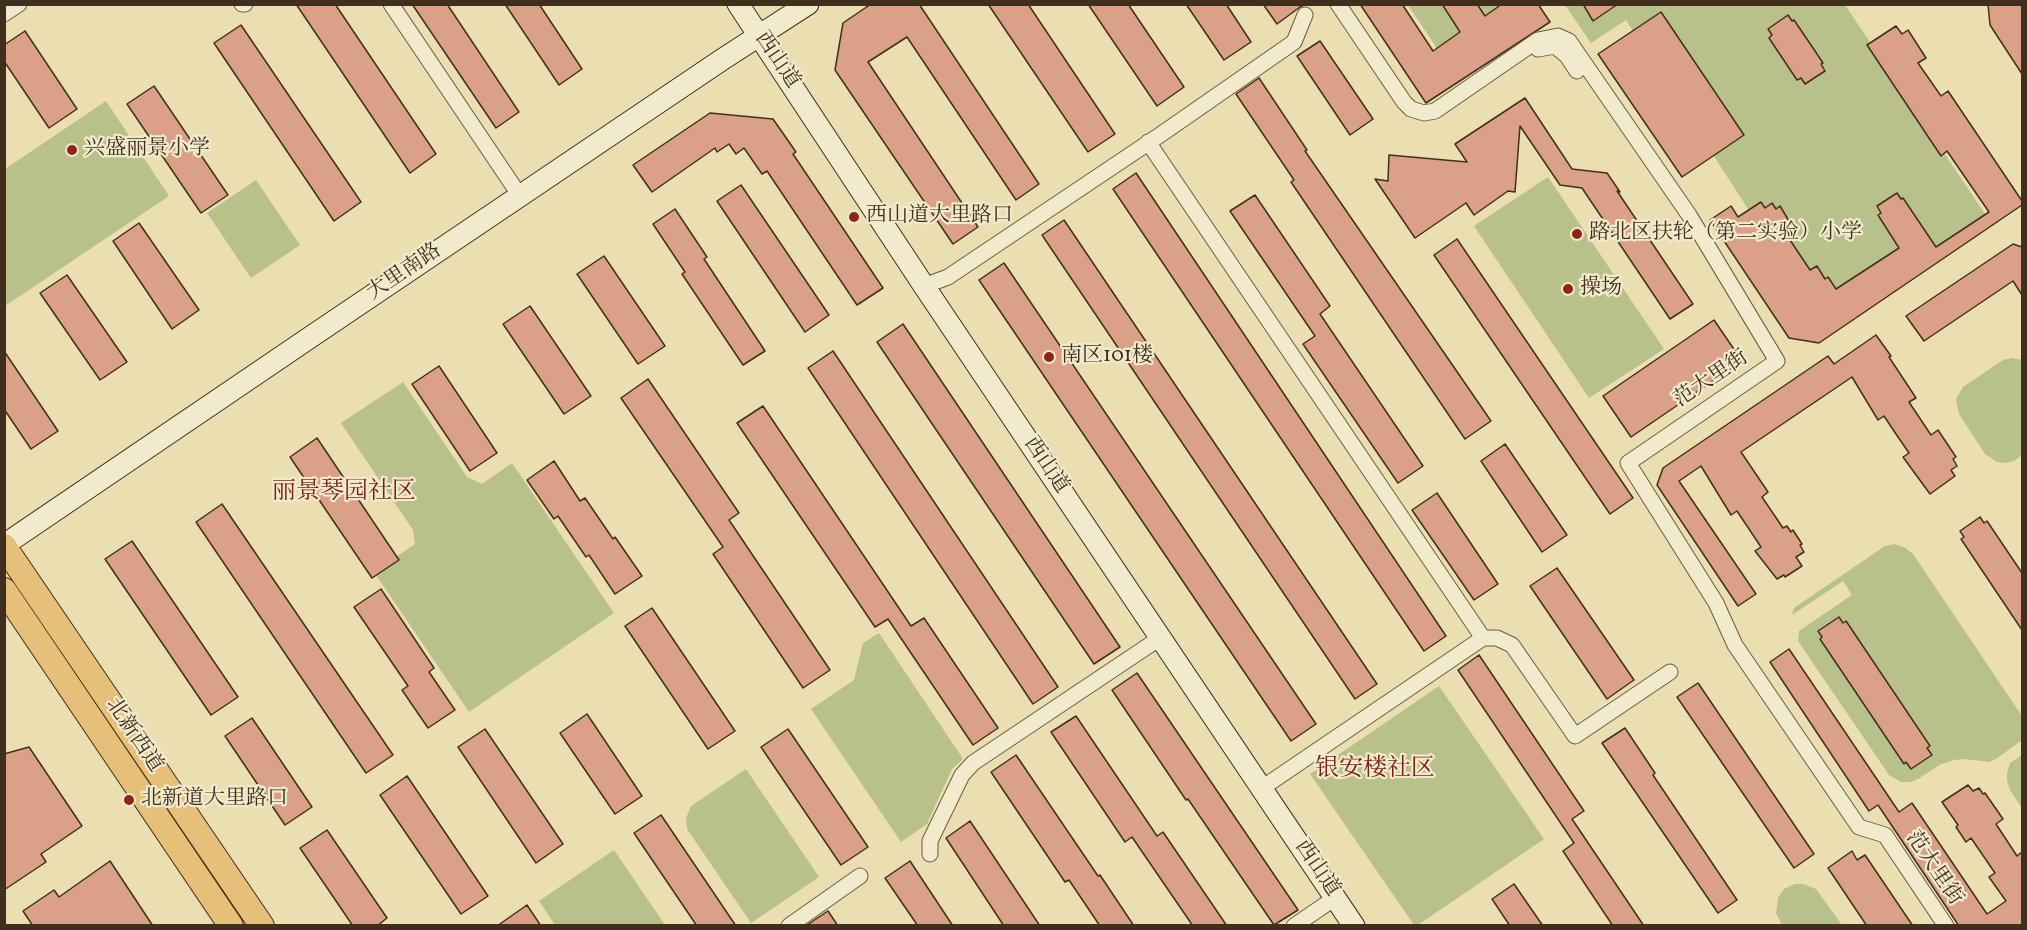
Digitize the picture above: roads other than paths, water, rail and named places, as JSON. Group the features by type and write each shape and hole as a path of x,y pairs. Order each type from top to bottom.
{"main road":[{"name":"北新西道","path":"4,545 262,926"},
{"name":"北新西道","path":"4,590 231,926"}],"street":[{"path":"4,14 19,4"},
{"path":"391,4 520,196"},
{"name":"西山道","path":"738,4 924,286 1354,926"},
{"name":"大里南路","path":"4,545 808,4"},
{"name":"范大里街","path":"1329,4 1401,111 1407,118 1420,122 1433,119 1540,48 1555,46 1567,56 1682,220 1767,360 1620,461 1712,606 1736,658 1856,833 1880,839 1938,926"},
{"name":"范大里街","path":"1338,4 1404,102 1411,110 1424,113 1435,111 1538,40 1558,36 1569,41 1689,215 1777,362 1628,463 1716,603 1736,645 1859,826 1885,835 1947,926"},
{"path":"924,286 948,277 1294,42 1305,15"},
{"path":"1149,142 1483,638"},
{"path":"930,854 930,841 962,775 973,763 1160,638"},
{"path":"1262,788 1483,638 1497,638 1512,645 1575,736 1670,672"},
{"path":"789,926 860,876"},
{"path":"1294,926 1335,898"}],"place":[{"name":"兴盛丽景小学","path":"72,150"},
{"name":"西山道大里路口","path":"854,217"},
{"name":"路北区扶轮（第二实验）小学","path":"1577,234"},
{"name":"操场","path":"1568,289"},
{"name":"南区101楼","path":"1049,357"},
{"name":"北新道大里路口","path":"129,800"}],"district":[{"name":"丽景琴园社区","path":"344,494"},
{"name":"银安楼社区","path":"1375,771"}]}
